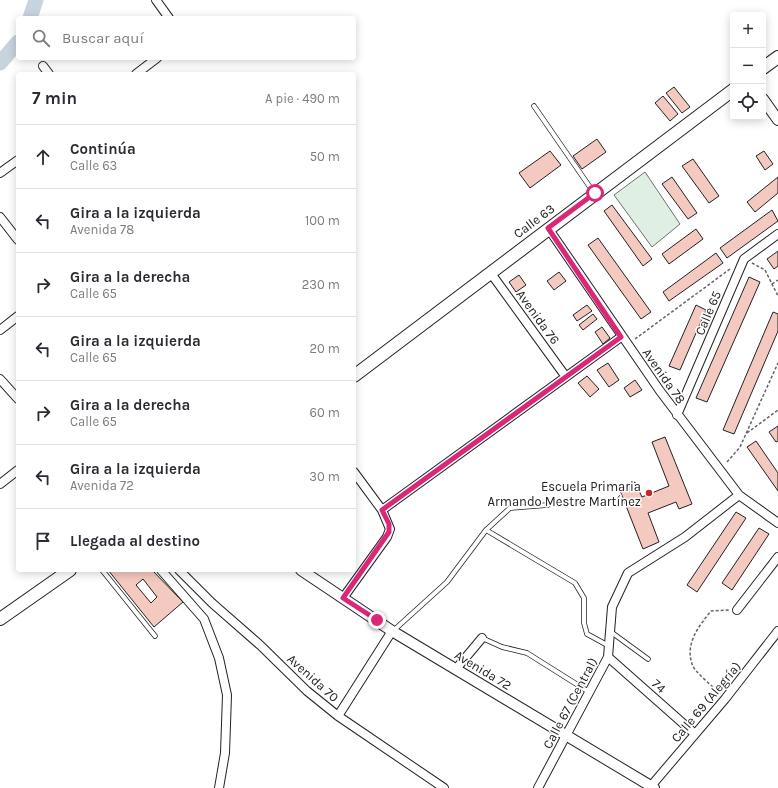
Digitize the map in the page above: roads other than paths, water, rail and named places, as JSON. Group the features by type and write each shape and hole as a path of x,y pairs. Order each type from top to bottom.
{"main road":[{"path":"766,66 778,57"},
{"name":"Calle 63","path":"356,374 548,228 730,92"},
{"path":"0,618 67,572"}],"street":[{"path":"156,0 168,16"},
{"path":"139,72 154,60"},
{"path":"43,66 48,72"},
{"path":"766,103 778,120"},
{"path":"0,173 16,161"},
{"path":"0,217 16,237"},
{"name":"Avenida 78","path":"548,228 621,337 677,415 739,495 778,523"},
{"name":"Calle 65","path":"677,415 744,259 778,234"},
{"name":"Avenida 76","path":"490,272 566,377"},
{"path":"0,330 16,318"},
{"path":"382,510 621,337"},
{"path":"0,378 16,397"},
{"path":"0,484 16,472"},
{"path":"343,598 389,532 389,524 382,510 356,475"},
{"name":"Calle 67 (Central)","path":"538,788 608,657 612,607 628,573 685,537 739,495"},
{"path":"737,610 778,557"},
{"path":"163,572 204,619 219,658 227,695 225,753 218,788"},
{"name":"Avenida 70","path":"181,572 212,604 260,645 307,691 338,716 444,788"},
{"name":"Avenida 72","path":"304,572 392,631 653,787"},
{"path":"338,716 392,631"},
{"name":"Calle 69 (Alegría)","path":"653,787 778,631"},
{"path":"456,669 482,638"},
{"name":"74","path":"608,657 695,734"}],"lane":[{"path":"534,106 595,193"},
{"path":"392,631 447,582 486,530 510,508 548,505"},
{"path":"486,530 575,584 584,598 584,623 587,634 609,646"},
{"path":"104,572 155,636"},
{"path":"611,632 648,659"},
{"path":"482,638 502,647 527,653 589,692"}],"waterway":[{"path":"31,16 36,0"},
{"path":"0,63 16,44"}],"place":[{"name":"Escuela Primaria Armando Mestre Martínez","path":"649,493"}]}
